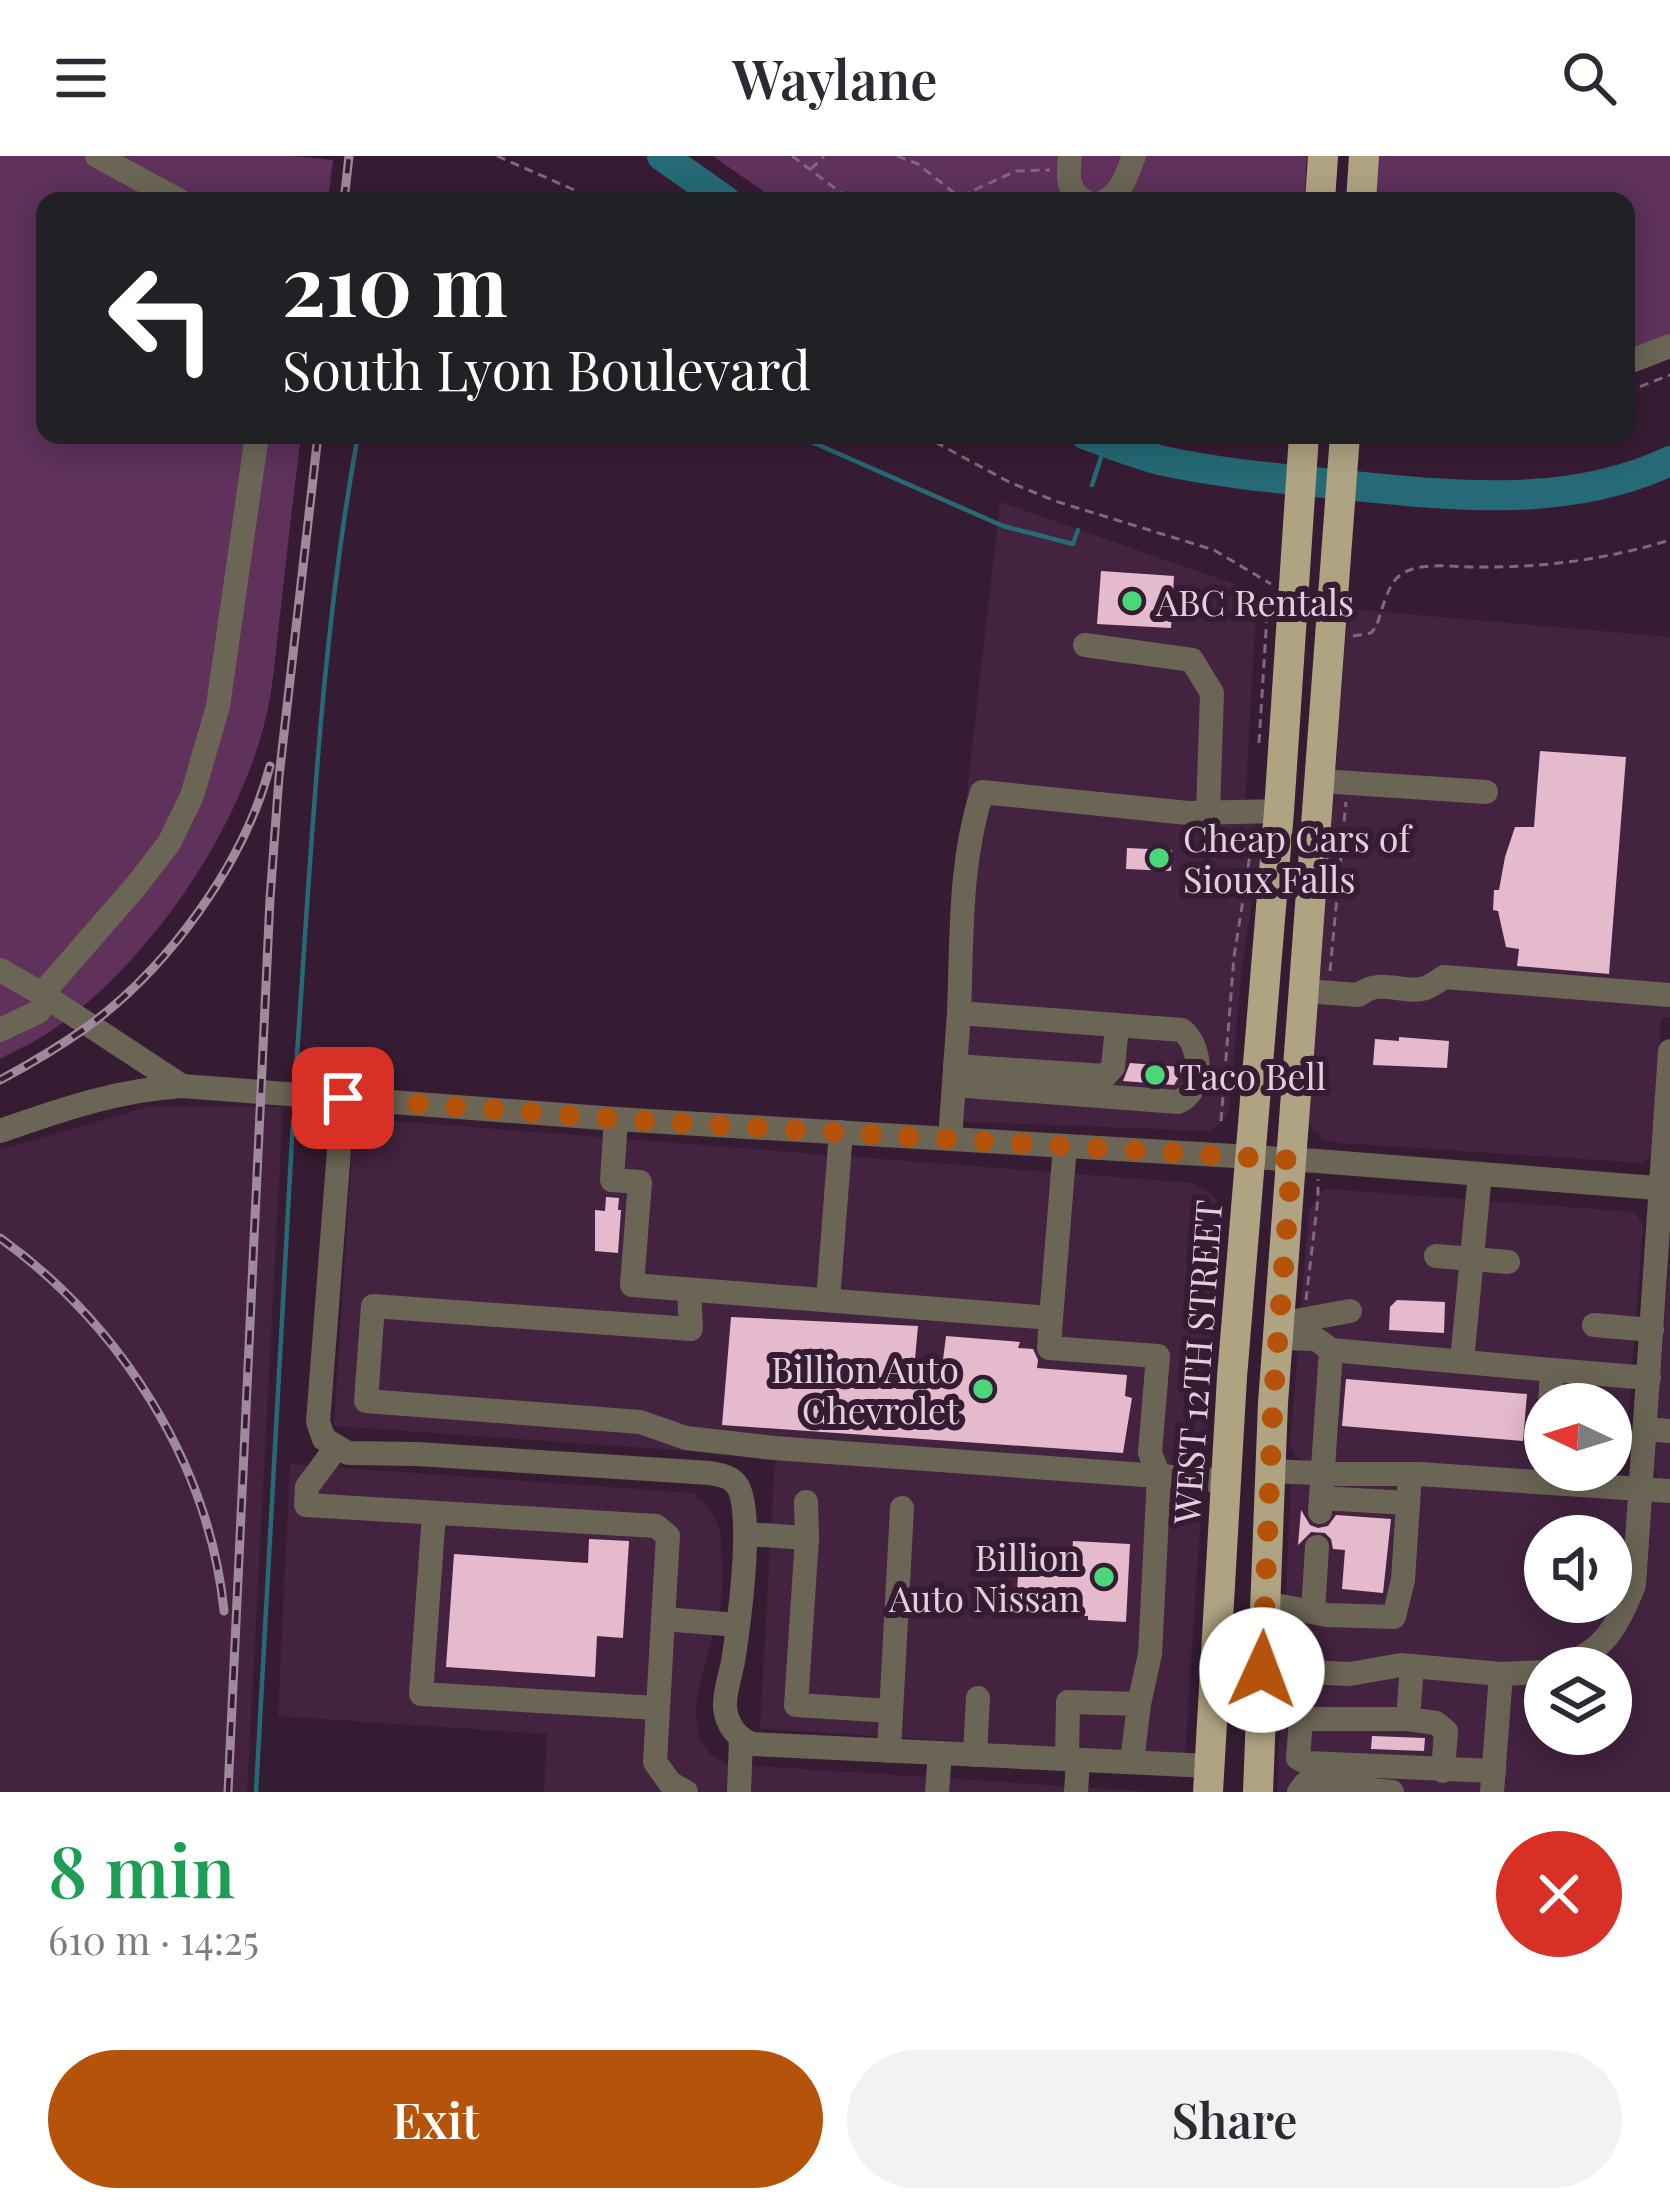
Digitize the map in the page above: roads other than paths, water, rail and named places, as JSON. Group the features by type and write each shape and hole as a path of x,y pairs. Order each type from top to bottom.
{"main road":[{"path":"1321,192 1323,156"},
{"path":"1362,192 1364,156"},
{"name":"WEST 12TH STREET","path":"1209,1779 1282,583 1303,444"},
{"path":"1258,1792 1278,1331 1345,444"}],"street":[{"path":"97,156 163,192"},
{"path":"1117,192 1134,156"},
{"path":"1635,360 1670,346"},
{"path":"0,1030 38,1012 45,996 169,843 192,796 218,706 256,444"},
{"path":"1085,645 1192,660 1212,693 1208,813"},
{"path":"1321,781 1486,792"},
{"path":"950,1139 964,882 971,825 982,792 1188,813 1266,812"},
{"path":"0,970 182,1086"},
{"path":"1306,991 1359,995 1376,986 1424,989 1444,977 1670,995"},
{"path":"955,1076 1178,1102 1186,1100 1196,1080 1197,1052 1182,1030 959,1013"},
{"path":"955,1076 1105,1076 1113,1067 1117,1026"},
{"path":"1598,1647 1621,1618 1634,1585 1641,1489 1658,1430 1649,1378 1666,1188 1670,1051"},
{"path":"0,1131 99,1098 182,1086 1666,1188"},
{"path":"343,1098 317,1422 324,1439 336,1448 361,1454 710,1473 738,1485 746,1534 739,1625 725,1708 741,1740 1132,1762 1209,1779"},
{"path":"616,1119 612,1180 640,1182 632,1285 1051,1318"},
{"path":"828,1300 841,1132"},
{"path":"1065,1145 1048,1348 1158,1356 1150,1453 1159,1476 1150,1654 1132,1762"},
{"path":"1462,1361 1480,1174"},
{"path":"1436,1256 1508,1262"},
{"path":"689,1291 691,1329 374,1306 366,1401 640,1422 686,1438 774,1448 1227,1481"},
{"path":"1278,1331 1350,1311"},
{"path":"1594,1325 1652,1330"},
{"path":"1278,1331 1316,1339 1331,1350 1649,1378"},
{"path":"1321,1494 1331,1350"},
{"path":"1551,1383 1552,1370"},
{"path":"336,1448 308,1487 306,1505 656,1526 668,1536 655,1762 670,1783 686,1792"},
{"path":"1270,1471 1321,1494 1408,1503"},
{"path":"1321,1494 1410,1474 1524,1476"},
{"path":"1265,1603 1312,1612 1394,1617 1403,1580 1410,1474"},
{"path":"1632,1488 1670,1491"},
{"path":"806,1502 796,1705 891,1712"},
{"path":"890,1751 902,1508"},
{"path":"434,1513 421,1694 657,1708"},
{"path":"746,1534 807,1538"},
{"path":"1312,1612 1317,1547"},
{"path":"663,1619 739,1625"},
{"path":"1262,1670 1350,1674 1401,1665 1524,1673"},
{"path":"1408,1719 1412,1666"},
{"path":"1443,1771 1446,1731 1436,1723 1300,1719 1298,1758 1308,1763 1443,1771 1493,1782 1501,1674"},
{"path":"975,1755 978,1698"},
{"path":"1076,1792 1069,1702 1139,1704"},
{"path":"739,1792 741,1740"},
{"path":"938,1792 940,1753"},
{"path":"1299,1792 1304,1784 1338,1790 1344,1784 1366,1785 1378,1791"}],"waterway":[{"path":"662,156 713,192"},
{"path":"676,164 682,156"},
{"path":"296,1069 326,672 357,444"},
{"path":"816,444 1003,526 1073,544 1078,530"},
{"path":"1092,485 1105,444"},
{"path":"1112,444 1154,459 1209,469 1469,495 1592,487 1670,461"},
{"path":"256,1792 293,1120"}],"railway":[{"path":"345,192 349,156"},
{"path":"228,1792 270,899 317,444"},
{"path":"0,1080 87,1027 174,944 242,840 270,766"},
{"path":"0,1238 84,1312 151,1401 200,1502 224,1611"}],"place":[{"name":"ABC Rentals","path":"1132,601"},
{"name":"Cheap Cars of Sioux Falls","path":"1159,858"},
{"name":"Taco Bell","path":"1155,1075"},
{"name":"Billion Auto Chevrolet","path":"983,1389"},
{"name":"Billion Auto Nissan","path":"1104,1577"}]}
